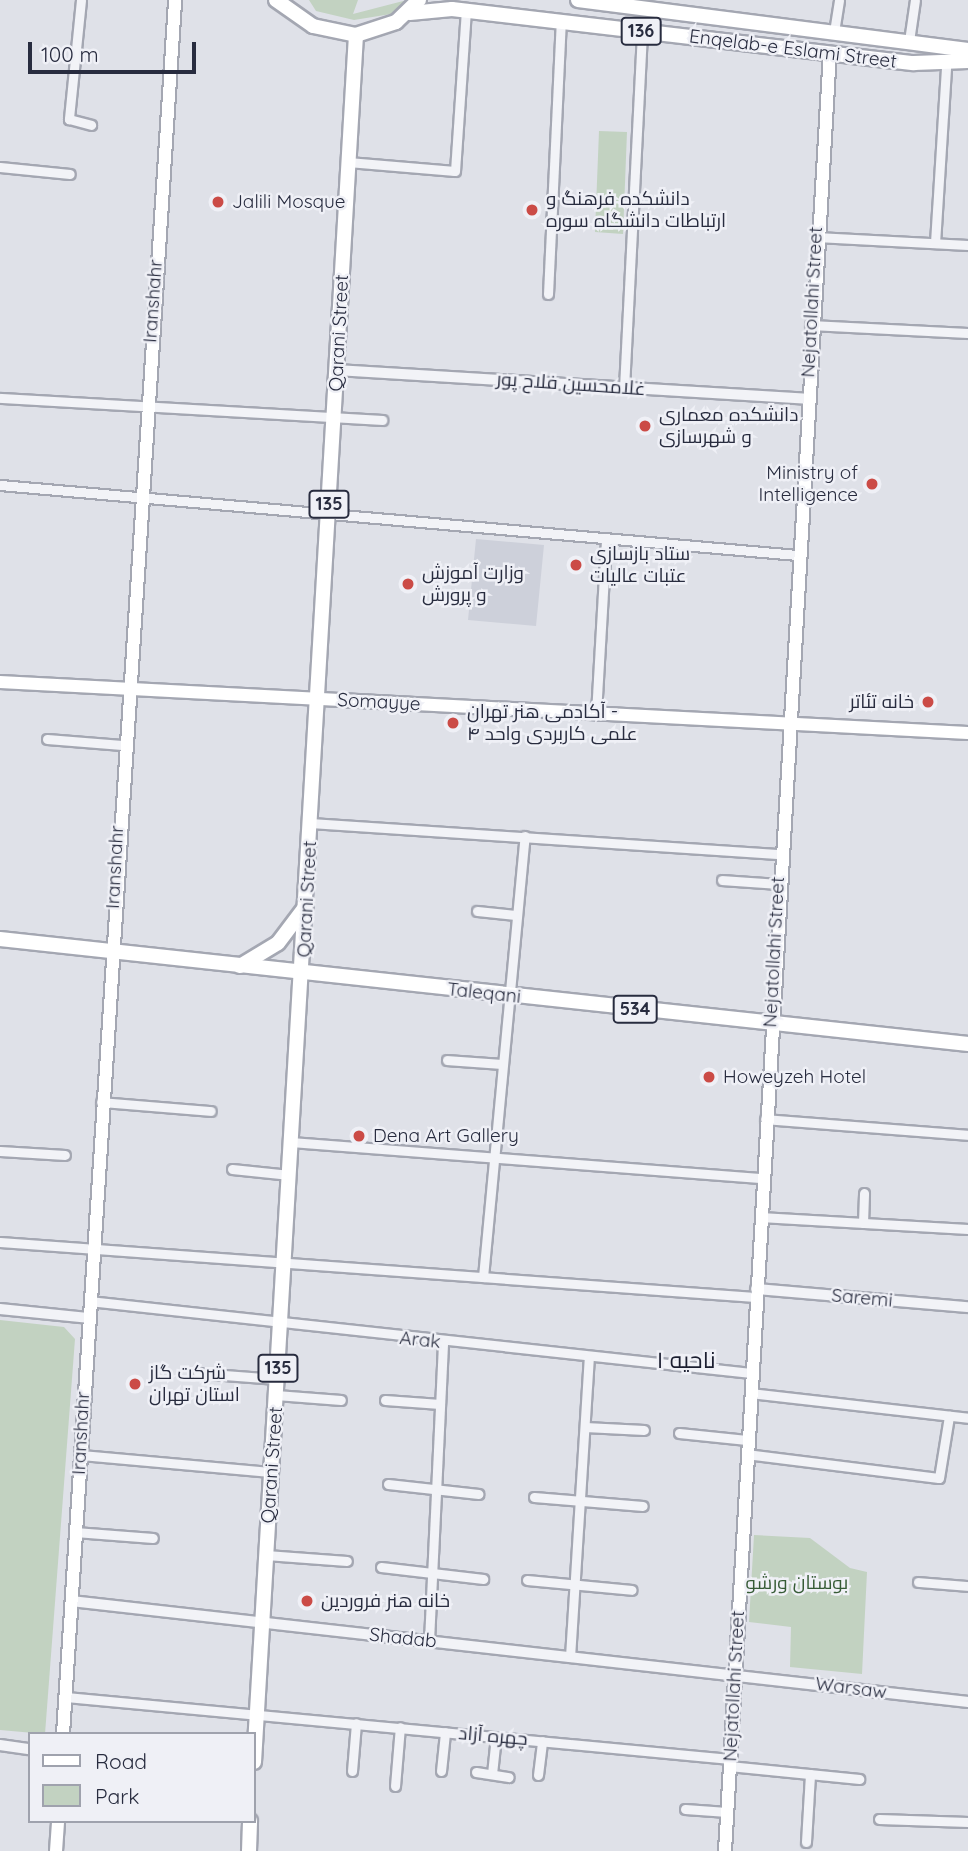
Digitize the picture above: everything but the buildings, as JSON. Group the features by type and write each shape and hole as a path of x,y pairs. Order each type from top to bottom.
{"main road":[{"name":"Iranshahr","path":"63,1732 122,745 175,0"},
{"path":"275,1 313,26 356,35 410,13 419,0"},
{"name":"Enqelab-e Eslami Street","path":"584,0 676,6 834,32 968,50"},
{"name":"Enqelab-e Eslami Street","path":"410,13 466,11 914,63 968,61"},
{"path":"830,53 834,32"},
{"name":"Qarani Street","path":"256,1732 307,905 356,35"},
{"path":"909,41 968,41"},
{"name":"Nejatollahi Street","path":"725,1851 779,853 810,326 830,53"},
{"path":"914,63 968,70"},
{"name":"Somayye","path":"0,682 968,733"},
{"path":"240,967 278,943 307,905"},
{"name":"Taleqani","path":"0,939 302,974 968,1044"},
{"path":"57,1851 58,1823"},
{"path":"249,1851 250,1823"}],"street":[{"path":"81,0 69,119 91,125"},
{"path":"834,32 839,0"},
{"path":"909,41 915,0"},
{"path":"348,162 455,171 466,11"},
{"path":"548,294 561,22"},
{"path":"624,388 642,31"},
{"path":"935,243 946,68"},
{"path":"0,167 70,174"},
{"path":"816,237 968,245"},
{"path":"810,326 968,333"},
{"name":"غلامحسین فلاح‌ پور","path":"337,370 806,399"},
{"path":"0,398 382,420"},
{"path":"0,485 797,555"},
{"path":"596,714 606,538"},
{"path":"47,738 122,745"},
{"path":"311,823 779,853"},
{"path":"483,1277 507,995 525,836"},
{"path":"722,880 778,884"},
{"path":"477,911 516,915"},
{"path":"447,1060 501,1064"},
{"path":"101,1102 211,1111"},
{"path":"765,1119 968,1135"},
{"path":"292,1142 762,1178"},
{"path":"0,1152 65,1155"},
{"path":"232,1169 290,1175"},
{"path":"863,1223 864,1193"},
{"path":"760,1217 968,1229"},
{"path":"0,1242 483,1277 755,1293"},
{"name":"Saremi","path":"755,1293 968,1307"},
{"name":"Arak","path":"89,1301 280,1327 751,1373"},
{"path":"0,1309 88,1318"},
{"path":"429,1641 443,1343"},
{"path":"570,1657 589,1357"},
{"path":"198,1373 277,1379"},
{"path":"750,1393 968,1418"},
{"path":"276,1395 341,1400"},
{"path":"384,1400 440,1404"},
{"path":"747,1454 943,1475 949,1416"},
{"path":"585,1427 644,1430"},
{"path":"679,1433 747,1440"},
{"path":"80,1455 271,1472"},
{"path":"388,1485 478,1494"},
{"path":"534,1497 643,1506"},
{"path":"75,1532 153,1538"},
{"path":"266,1555 347,1561"},
{"path":"381,1567 483,1579"},
{"path":"527,1580 632,1590"},
{"path":"918,1582 968,1586"},
{"name":"Shadab","path":"71,1601 734,1675"},
{"name":"Warsaw","path":"734,1675 968,1702"},
{"name":"چهره آزاد","path":"66,1697 542,1741 859,1779"},
{"path":"352,1771 356,1723"},
{"path":"395,1786 400,1727"},
{"path":"441,1771 444,1732"},
{"path":"492,1774 496,1737"},
{"path":"538,1775 542,1741"},
{"path":"0,1745 28,1749"},
{"path":"476,1772 509,1777"},
{"path":"806,1842 810,1774"},
{"path":"685,1809 727,1812"},
{"path":"879,1819 968,1822"}],"shaded area":[{"path":"476,539 544,545 536,626 468,620"}],"green space":[{"path":"309,0 358,0 353,14 407,0 391,14 354,20 316,11"},
{"path":"599,131 627,132 623,234 595,232"},
{"path":"0,1320 64,1327 75,1339 45,1732 0,1730"},
{"name":"بوستان ورشو","path":"754,1535 810,1538 850,1568 867,1572 862,1674 790,1667 791,1627 749,1622"}],"place":[{"name":"Jalili Mosque","path":"218,202"},
{"name":"دانشکده فرهنگ و ارتباطات دانشگاه سوره","path":"532,210"},
{"name":"دانشکده معماری و شهرسازی","path":"645,426"},
{"name":"Ministry of Intelligence","path":"872,484"},
{"name":"ستاد بازسازی عتبات عالیات","path":"576,565"},
{"name":"وزارت آموزش و پرورش","path":"408,584"},
{"name":"خانه تئاتر","path":"928,702"},
{"name":"آکادمی هنر تهران - علمی کاربردی واحد ۴","path":"453,723"},
{"name":"Howeyzeh Hotel","path":"709,1077"},
{"name":"Dena Art Gallery","path":"359,1136"},
{"name":"شرکت گاز استان تهران","path":"135,1384"},
{"name":"خانه هنر فروردین","path":"307,1601"}],"district":[{"name":"ناحیه ۱","path":"686,1360"}]}
